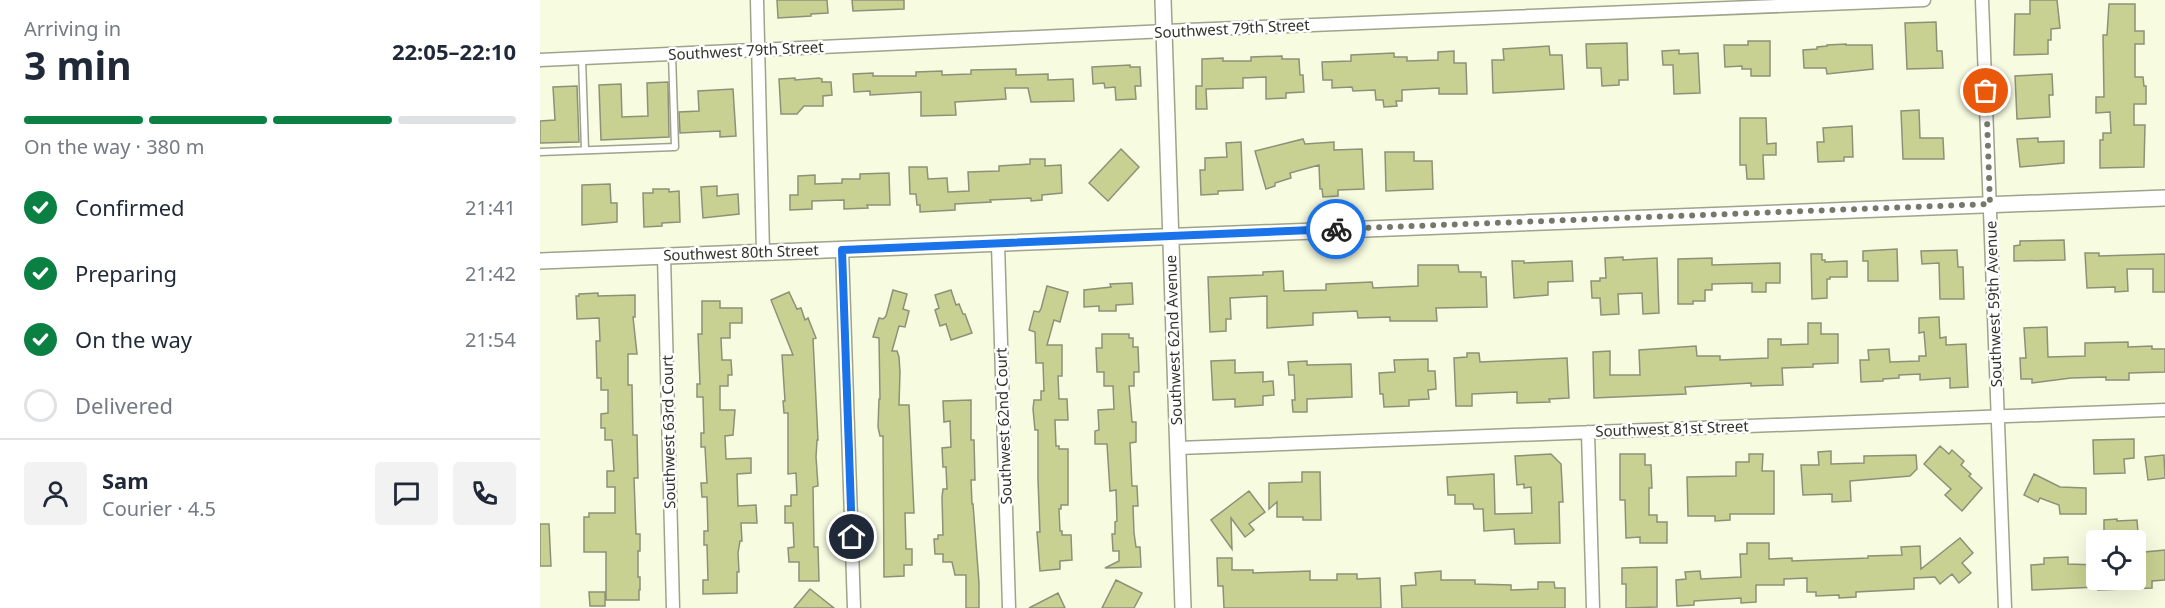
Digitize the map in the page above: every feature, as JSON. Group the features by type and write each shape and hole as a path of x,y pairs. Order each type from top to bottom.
{"street":[{"path":"757,0 763,253"},
{"name":"Southwest 62nd Avenue","path":"1163,0 1183,608"},
{"name":"Southwest 79th Street","path":"540,60 1924,0"},
{"name":"Southwest 59th Avenue","path":"1982,0 2005,608"},
{"name":"Southwest 80th Street","path":"540,261 2165,198"},
{"name":"Southwest 62nd Court","path":"998,244 1009,608"},
{"path":"842,250 854,608"},
{"name":"Southwest 63rd Court","path":"664,256 673,608"},
{"name":"Southwest 81st Street","path":"1178,448 2165,410"},
{"path":"1588,432 1593,608"}],"lane":[{"path":"540,152 675,147 672,54"},
{"path":"582,58 585,150"}],"building":[{"path":"777,0 827,0 828,13 778,18"},
{"path":"852,0 904,0 904,9 853,11"},
{"path":"2030,0 2057,0 2060,28 2051,29 2048,54 2014,55 2015,14 2030,14"},
{"path":"2109,4 2135,4 2135,31 2144,31 2144,44 2135,44 2135,77 2143,77 2144,86 2146,86 2146,104 2134,104 2134,125 2145,125 2144,167 2100,168 2100,140 2103,140 2103,133 2111,133 2110,112 2096,113 2096,97 2104,97 2103,35 2107,35"},
{"path":"1936,22 1937,51 1942,51 1943,68 1907,69 1905,23"},
{"path":"1748,41 1770,41 1770,76 1751,76 1751,69 1742,69 1742,66 1725,67 1724,45 1748,45"},
{"path":"1627,43 1628,80 1619,80 1619,85 1602,86 1601,68 1587,68 1586,44"},
{"path":"1846,44 1872,45 1873,69 1827,74 1826,68 1804,68 1803,50"},
{"path":"1549,46 1550,55 1562,55 1564,89 1493,93 1492,60 1504,60 1503,49"},
{"path":"1679,50 1679,54 1698,53 1700,93 1674,94 1673,65 1663,65 1662,51"},
{"path":"1454,51 1454,63 1466,63 1467,94 1439,94 1439,88 1402,90 1402,101 1396,101 1397,106 1384,107 1383,100 1376,100 1375,90 1353,91 1352,87 1332,88 1332,80 1323,80 1322,62 1351,61 1351,55 1394,53 1394,57 1407,57 1407,61 1438,60 1438,52"},
{"path":"1282,56 1282,59 1299,59 1304,92 1286,93 1286,98 1266,99 1266,77 1243,78 1243,88 1206,89 1207,109 1196,109 1196,86 1202,86 1202,59 1223,58 1223,61 1251,61 1251,57"},
{"path":"1130,65 1130,67 1140,67 1141,86 1135,86 1136,99 1116,100 1115,87 1105,88 1104,83 1093,84 1092,67"},
{"path":"1016,69 1016,75 1048,74 1048,80 1073,79 1074,101 1031,102 1028,88 1005,88 1006,99 955,102 956,115 921,116 921,92 870,95 870,91 854,92 853,74 916,76 916,72 942,71 942,75 971,74 971,70"},
{"path":"2052,74 2053,95 2049,95 2050,117 2017,119 2015,76"},
{"path":"795,78 795,80 819,78 822,82 831,82 832,95 823,96 823,106 804,106 797,114 781,114 779,79"},
{"path":"668,82 669,137 601,140 599,85 621,84 622,117 648,116 647,83"},
{"path":"577,86 579,142 540,143 540,121 555,120 553,87"},
{"path":"733,89 736,136 720,137 720,131 680,133 679,112 699,111 698,91"},
{"path":"1919,110 1920,138 1943,138 1944,159 1903,159 1901,111"},
{"path":"1740,118 1766,118 1767,144 1776,143 1776,155 1763,155 1764,179 1747,179 1746,165 1740,165"},
{"path":"1852,126 1853,157 1844,157 1844,161 1818,162 1817,142 1824,142 1823,128"},
{"path":"2038,138 2038,142 2064,141 2064,163 2020,167 2017,139"},
{"path":"1303,139 1305,144 1334,142 1334,150 1362,149 1364,189 1338,190 1338,196 1323,197 1322,189 1320,189 1319,165 1290,173 1291,178 1275,183 1275,186 1266,189 1255,151"},
{"path":"1241,142 1243,190 1218,191 1218,194 1201,195 1200,170 1205,170 1205,158 1227,157 1226,143"},
{"path":"1121,149 1139,167 1108,201 1089,183"},
{"path":"1385,152 1414,152 1414,161 1432,161 1433,189 1386,191"},
{"path":"1030,159 1045,159 1045,166 1061,165 1062,193 1042,195 1042,200 1031,201 1031,198 990,200 991,202 955,204 955,210 920,212 916,194 910,194 909,167 927,167 928,179 947,178 948,192 969,191 968,172 999,171 999,166 1030,164"},
{"path":"889,173 890,205 867,205 868,208 844,209 844,200 812,201 812,209 790,210 790,195 798,195 798,176 815,175 815,184 842,183 842,179 860,179 860,174"},
{"path":"610,184 611,203 617,203 617,222 582,225 582,185"},
{"path":"717,186 717,196 738,194 739,214 703,218 701,187"},
{"path":"653,189 679,191 680,222 644,227 643,193 653,193"},
{"path":"2064,240 2065,260 2014,261 2014,246 2020,245 2020,241"},
{"path":"1897,249 1898,281 1868,281 1868,261 1863,261 1863,251"},
{"path":"1957,250 1958,267 1963,267 1964,299 1940,299 1939,263 1922,264 1921,251"},
{"path":"2085,253 2099,253 2099,256 2165,254 2165,292 2153,292 2153,269 2127,269 2128,291 2115,292 2115,287 2087,288"},
{"path":"1811,254 1822,254 1822,260 1825,262 1847,261 1847,277 1827,279 1827,298 1812,299"},
{"path":"1623,257 1623,260 1657,258 1659,313 1643,314 1642,293 1618,294 1619,314 1601,315 1600,298 1592,298 1591,281 1606,278 1605,258"},
{"path":"1712,258 1712,265 1780,263 1780,283 1766,283 1766,292 1752,292 1752,283 1712,284 1712,290 1705,290 1705,301 1678,304 1678,259"},
{"path":"1512,261 1524,261 1524,263 1572,261 1573,281 1548,282 1548,295 1514,298"},
{"path":"1418,265 1458,265 1459,272 1481,272 1481,277 1486,277 1487,307 1436,308 1437,321 1390,321 1390,317 1358,318 1357,311 1313,313 1313,325 1267,328 1267,296 1230,298 1231,319 1226,319 1226,331 1210,332 1208,277 1263,275 1263,272 1283,271 1284,291 1326,290 1326,284 1372,282 1373,288 1418,286"},
{"path":"1132,283 1133,304 1116,305 1116,311 1099,311 1099,306 1084,307 1084,290 1111,287 1110,284"},
{"path":"1047,286 1068,292 1060,322 1054,320 1047,345 1062,345 1062,376 1058,376 1059,399 1067,399 1068,420 1055,420 1056,446 1059,446 1059,449 1068,449 1068,505 1061,505 1059,509 1060,531 1062,535 1071,535 1072,560 1060,561 1060,569 1040,571 1037,532 1040,532 1038,430 1035,430 1033,409 1034,400 1041,400 1041,391 1044,391 1043,363 1036,363 1035,332 1029,330 1034,311 1039,312 1041,309"},
{"path":"893,290 907,294 903,309 909,311 905,327 899,326 892,351 897,351 899,357 899,405 909,405 914,513 905,513 906,549 912,549 912,565 904,565 904,576 884,577 883,436 880,436 878,427 879,338 873,337 879,318 883,319 886,316"},
{"path":"951,290 956,305 959,304 965,314 972,333 951,340 946,324 940,326 935,310 939,308 935,295"},
{"path":"789,292 797,309 801,308 805,320 808,318 816,338 813,339 818,486 813,487 814,547 818,547 819,581 799,581 799,562 789,562 788,548 794,547 793,523 785,523 785,506 791,506 791,495 797,495 796,473 788,474 788,413 784,413 782,355 793,355 771,300"},
{"path":"598,293 598,296 635,295 635,317 633,317 637,354 628,354 628,385 632,385 633,435 637,435 638,478 634,478 636,534 640,534 639,600 606,600 606,552 584,552 584,517 589,517 589,513 615,513 615,487 607,487 607,471 614,471 612,440 605,440 605,428 601,428 601,414 608,413 608,390 601,390 601,378 597,378 596,341 600,341 599,318 577,319 576,296"},
{"path":"702,301 720,301 720,308 742,308 742,323 730,323 730,338 721,338 722,360 731,360 732,375 728,375 728,386 720,386 720,410 735,410 733,435 725,436 726,459 751,458 751,473 737,474 738,506 756,505 757,523 741,523 742,541 740,541 738,553 737,593 703,594 703,580 708,580 707,545 704,545 704,531 708,531 707,497 702,497 701,483 707,483 705,447 701,447 701,433 704,433 703,397 697,397 697,384 700,384 698,334 702,334"},
{"path":"1939,317 1940,338 1946,337 1946,345 1966,344 1968,387 1950,388 1950,378 1920,380 1920,374 1899,375 1899,378 1883,379 1883,381 1861,382 1860,360 1869,360 1868,350 1889,349 1890,362 1919,361 1919,356 1926,356 1924,332 1919,333 1919,318"},
{"path":"1808,323 1821,323 1821,334 1838,334 1838,363 1782,368 1783,385 1751,386 1751,383 1685,387 1686,394 1594,398 1593,352 1610,351 1610,375 1640,375 1639,350 1696,346 1697,356 1720,356 1720,360 1768,358 1768,339 1781,339 1781,345 1808,344"},
{"path":"2047,327 2048,357 2085,356 2085,343 2128,342 2128,347 2152,346 2152,349 2165,349 2165,372 2129,373 2129,380 2106,380 2106,377 2071,378 2032,383 2032,379 2021,379 2020,358 2026,358 2024,328"},
{"path":"1102,334 1129,334 1129,338 1133,338 1133,347 1138,347 1139,372 1134,372 1134,386 1129,386 1132,422 1136,422 1136,442 1130,443 1132,486 1137,486 1138,506 1133,506 1134,533 1136,547 1140,547 1141,567 1105,568 1119,561 1119,551 1113,551 1112,534 1115,534 1115,522 1117,521 1116,490 1110,491 1107,444 1095,444 1095,431 1099,430 1098,410 1114,409 1113,386 1104,386 1104,372 1097,372 1096,348 1102,348"},
{"path":"1467,353 1479,353 1480,362 1567,358 1569,398 1549,399 1550,402 1517,403 1517,392 1472,394 1472,406 1456,406 1454,358 1467,357"},
{"path":"1428,359 1428,371 1435,371 1436,389 1428,390 1429,399 1409,400 1409,406 1384,407 1383,394 1380,394 1379,373 1395,372 1394,360"},
{"path":"1235,360 1235,373 1263,372 1263,382 1273,381 1274,395 1263,396 1263,405 1235,407 1235,399 1213,400 1211,361"},
{"path":"1307,361 1307,365 1351,364 1352,397 1307,399 1307,412 1293,412 1294,375 1289,375 1288,362"},
{"path":"971,400 971,440 974,440 975,480 971,480 979,608 966,608 966,575 955,575 952,562 943,562 943,554 935,554 934,539 938,539 938,535 943,535 942,497 943,489 947,489 942,448 951,447 950,421 944,422 943,401"},
{"path":"2134,439 2134,458 2124,459 2125,473 2094,474 2093,440"},
{"path":"1940,446 1949,454 1952,450 1964,461 1961,465 1982,488 1962,511 1945,495 1951,489 1924,464"},
{"path":"1831,451 1831,464 1864,463 1864,456 1916,455 1917,469 1910,476 1850,481 1851,501 1832,502 1832,494 1803,495 1801,465 1819,465 1818,452"},
{"path":"1551,454 1561,464 1563,502 1559,502 1560,543 1515,544 1514,529 1484,531 1483,509 1474,509 1473,504 1455,504 1455,495 1448,495 1447,477 1494,474 1495,514 1532,513 1531,487 1524,488 1524,484 1517,485 1515,456"},
{"path":"1620,454 1645,454 1645,465 1651,465 1652,488 1649,488 1649,515 1657,515 1657,522 1667,522 1667,543 1640,543 1640,537 1626,538 1625,500 1620,500"},
{"path":"1749,454 1763,454 1762,471 1774,471 1774,514 1730,514 1730,520 1715,521 1715,516 1688,516 1687,477 1736,476 1736,462 1749,462"},
{"path":"2164,455 2165,478 2148,480 2145,457"},
{"path":"1302,472 1320,472 1321,520 1277,517 1277,502 1269,509 1269,483 1302,482"},
{"path":"2034,474 2060,487 2086,488 2086,514 2060,514 2059,505 2040,498 2038,502 2024,495"},
{"path":"1249,491 1265,512 1249,524 1254,530 1245,537 1231,518 1232,549 1211,520"},
{"path":"2104,520 2137,520 2138,530 2104,530"},
{"path":"540,524 549,524 551,566 540,566"},
{"path":"1960,538 1973,553 1962,563 1971,573 1959,583 1952,574 1940,584 1935,577 1914,578 1914,589 1856,592 1856,597 1839,598 1839,595 1816,596 1816,592 1807,592 1807,578 1784,579 1784,585 1756,585 1756,602 1741,603 1741,598 1694,601 1694,605 1677,606 1676,580 1686,579 1685,572 1700,571 1701,579 1741,577 1740,554 1747,554 1747,543 1769,543 1769,559 1792,558 1792,561 1902,555 1901,547 1920,546 1921,569"},
{"path":"2165,550 2165,580 2152,581 2152,588 2146,588 2146,552"},
{"path":"2068,557 2068,564 2086,565 2086,588 2032,590 2031,565 2044,564 2044,558"},
{"path":"1217,558 1232,558 1232,570 1253,570 1253,573 1310,571 1310,580 1337,580 1337,574 1357,574 1357,579 1380,578 1381,608 1224,608 1223,586 1218,586"},
{"path":"1657,567 1657,607 1626,608 1626,584 1622,584 1622,568"},
{"path":"1441,571 1441,580 1475,580 1475,584 1511,585 1511,590 1538,589 1538,582 1554,582 1555,588 1565,588 1565,608 1402,608 1401,586 1416,585 1415,573"},
{"path":"1116,580 1142,593 1134,608 1102,608"},
{"path":"810,589 834,608 794,608"},
{"path":"589,592 605,592 605,606 590,606"},
{"path":"1058,593 1065,608 1029,608"}],"way so far":[{"path":"1336,229 1990,204 1986,91"}],"route":[{"path":"852,537 842,250 1336,229"}]}
